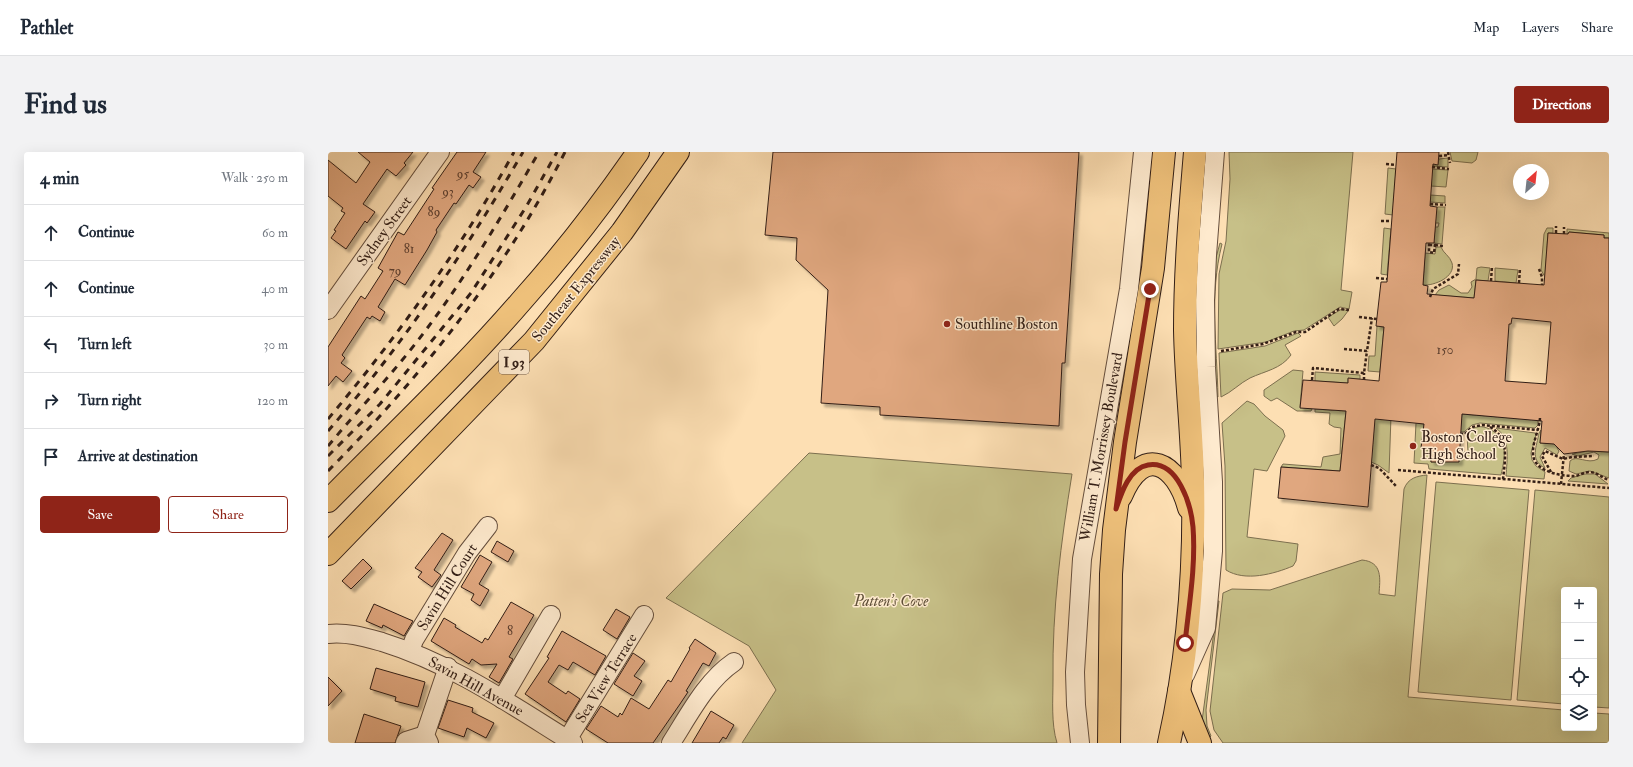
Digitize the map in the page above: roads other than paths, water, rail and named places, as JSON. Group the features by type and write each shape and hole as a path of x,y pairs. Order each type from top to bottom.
{"main road":[{"name":"I 93","path":"328,501 473,354 524,299 577,235 638,152"},
{"name":"Southeast Expressway","path":"328,554 534,341 618,237 678,152"},
{"name":"William T. Morrissey Boulevard","path":"1109,743 1111,574 1116,509 1125,442 1153,268 1164,152"},
{"path":"1169,743 1179,691 1190,596 1193,482 1186,361 1185,309 1187,250 1195,152"},
{"path":"1116,509 1123,490 1135,472 1147,465 1157,465 1170,471 1179,482 1188,504 1193,527"},
{"path":"1179,691 1200,743"}],"street":[{"name":"Sydney Street","path":"328,310 440,152"},
{"name":"William T. Morrissey Boulevard","path":"1080,743 1075,698 1075,672 1082,559 1130,282 1143,152"},
{"path":"1179,691 1206,628 1212,574 1213,505 1206,367 1205,300 1207,247 1215,152"},
{"name":"Savin Hill Court","path":"410,651 414,640 467,553 488,526"},
{"path":"502,699 551,615"},
{"name":"Sea View Terrace","path":"570,741 644,615"},
{"name":"Savin Hill Avenue","path":"328,634 353,635 410,651 448,667 570,741"},
{"path":"671,743 710,684 725,668 734,662"},
{"path":"405,743 406,741 427,739 448,667"}],"railway":[{"path":"328,419 379,356 428,290 473,222 514,152"},
{"path":"328,431 356,398 408,331 456,261 523,152"},
{"path":"328,446 408,353 444,305 493,230 539,152"},
{"path":"328,456 380,404 471,293 526,207 557,152"},
{"path":"328,471 396,398 459,321 516,239 565,152"}],"place":[{"name":"Southline Boston","path":"947,324"},
{"name":"Boston College High School","path":"1413,446"}],"park label":[{"name":"Patten's Cove","path":"891,601"}]}
